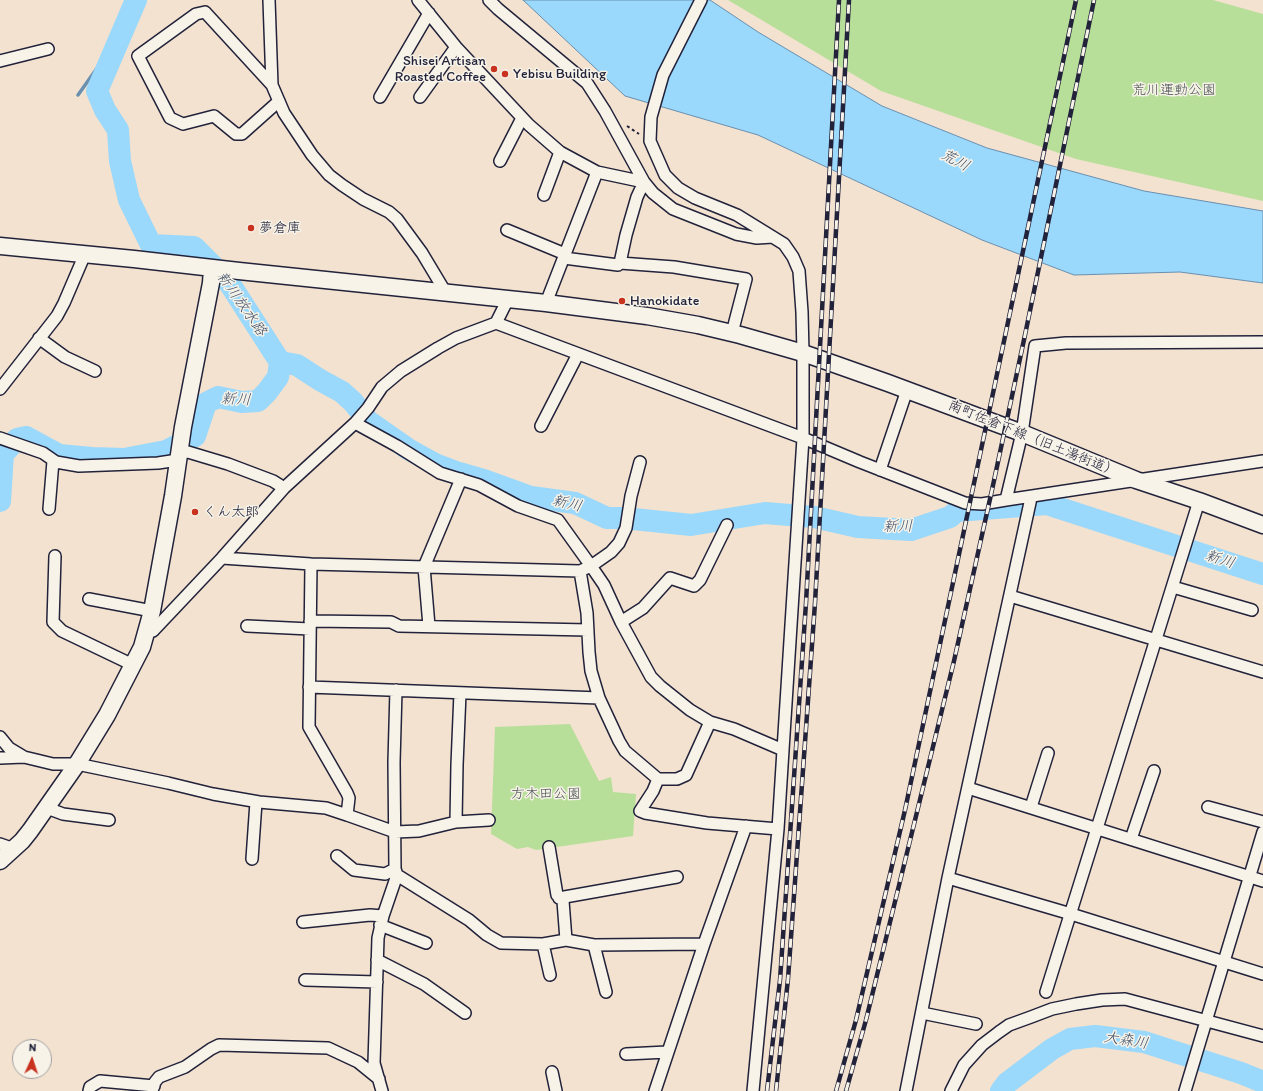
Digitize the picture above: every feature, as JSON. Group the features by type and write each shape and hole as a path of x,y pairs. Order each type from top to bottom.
{"street":[{"path":"269,0 272,85"},
{"path":"418,0 456,47 522,118 560,152 597,172 644,182"},
{"path":"489,0 587,83 616,130 644,182 653,193 673,209 736,234 757,238 773,237"},
{"path":"701,0 663,75 651,117 650,141 665,175 678,188 695,198 737,215 784,244 794,257 799,270 803,353 803,438 778,829 753,1091"},
{"path":"279,101 242,134 236,134 214,116 183,124 170,118 138,56 196,14 205,12 272,85 279,101 284,113 312,156 328,174 342,185 363,199 389,212 397,219 422,253 446,293"},
{"path":"380,97 429,13"},
{"path":"420,97 456,47"},
{"path":"0,61 48,49"},
{"path":"500,161 522,118"},
{"path":"544,195 560,152"},
{"path":"546,303 597,172"},
{"path":"620,263 637,196 644,182"},
{"path":"507,230 564,256 618,265 620,263 674,267 746,279 732,333"},
{"name":"南町佐倉下線（旧土湯街道）","path":"0,246 195,266 211,275 239,271 546,303 646,316 698,325 803,353 1022,433 1136,480 1199,500 1263,525"},
{"path":"0,389 61,310 85,254"},
{"path":"0,861 7,847 30,831 77,764 107,715 142,647 152,611 173,496 183,427 211,275"},
{"path":"496,323 508,299"},
{"path":"147,631 153,631 222,558 284,488 356,421 368,408 382,387 401,371 456,338 496,323 803,438 880,470 966,503 982,504 1031,498 1136,480 1263,461"},
{"path":"39,338 65,357 95,371"},
{"path":"1006,500 1022,433 1035,346 1066,343 1263,342"},
{"path":"541,426 578,354"},
{"path":"880,470 907,390"},
{"path":"356,421 440,473 479,485 518,506 558,520 604,585 621,622 651,677 690,710 710,722 734,729 783,750"},
{"path":"0,438 43,453 53,461 79,466 158,463 188,452 228,464 273,481 284,488"},
{"path":"49,509 53,461"},
{"path":"222,558 311,564 580,571 591,566 611,552 619,543 626,528 630,496 640,462"},
{"path":"429,626 424,567 461,479"},
{"path":"906,1091 948,878 1031,498"},
{"path":"1046,992 1199,500"},
{"path":"621,622 643,608 670,578 694,586 700,580 727,525"},
{"path":"55,556 52,622 62,631 133,665"},
{"path":"311,564 309,727 348,793 347,815"},
{"path":"580,571 587,613 591,671 599,698 625,751 658,779 677,779 686,775 710,722"},
{"path":"1173,587 1252,610"},
{"path":"1010,596 1263,672"},
{"path":"89,599 152,611"},
{"path":"247,626 391,622 399,626 588,630"},
{"path":"309,687 599,698"},
{"path":"382,1091 374,1063 376,960 381,921 396,872 394,762 396,690"},
{"path":"456,822 460,693"},
{"path":"0,737 9,748 24,757"},
{"path":"1031,808 1048,752"},
{"path":"0,758 24,757 53,764 77,764 256,802 326,808 395,832 419,831 456,822 489,820"},
{"path":"1131,839 1154,771"},
{"path":"658,779 653,791 640,811 700,822 778,829"},
{"path":"968,788 1263,881"},
{"path":"252,859 256,802"},
{"path":"1208,807 1263,822"},
{"path":"47,808 63,814 109,820"},
{"path":"655,1091 704,944 746,826"},
{"path":"1185,1091 1263,832"},
{"path":"549,846 557,895 563,901 566,940"},
{"path":"337,856 354,870 385,874 396,872 469,920 487,935 501,943 543,944 566,940 594,945 704,944"},
{"path":"559,898 677,877"},
{"path":"948,878 1071,914 1263,974"},
{"path":"304,922 370,915 426,943"},
{"path":"543,944 550,975"},
{"path":"594,945 606,992"},
{"path":"376,960 424,984 465,1013"},
{"path":"305,980 376,982"},
{"path":"952,1091 964,1065 982,1045 1009,1025 1052,1009 1076,1004 1102,1000 1125,999 1205,1024 1263,1036"},
{"path":"922,1013 976,1024"},
{"path":"89,1091 90,1087 100,1082 153,1089 155,1082 159,1077 185,1067 211,1049 219,1046 328,1048 358,1062 379,1079"},
{"path":"626,1054 667,1052"},
{"path":"552,1072 556,1091"}],"green space":[{"name":"荒川運動公園","path":"728,0 1213,0 1263,14 1263,201 1076,159 881,91"},
{"name":"方木田公園","path":"570,724 599,781 611,777 613,792 636,794 633,836 536,850 528,847 517,849 491,834 495,727"}],"water":[{"name":"荒川","path":"523,0 710,0 758,32 882,106 987,148 1144,191 1263,211 1263,283 1180,272 1074,275 982,240 758,135 625,96"}],"waterway":[{"name":"新川放水路","path":"136,0 97,91 105,110 118,130 120,161 129,200 151,245 194,247 228,281 280,362"},
{"path":"78,95 100,64 111,60"},
{"name":"新川","path":"280,362 297,365 342,392 353,402 368,421 408,449 435,464 531,497 575,503 607,518 624,518 691,525 765,513 814,517 858,527 911,530 950,517 957,511 1047,504 1263,574"},
{"name":"新川","path":"0,501 3,454 17,439 26,437 59,455 92,458 124,459 166,451 195,436 206,403 218,397 242,402 258,401 278,377 280,362"},
{"name":"大森川","path":"1001,1091 1007,1083 1052,1049 1070,1039 1095,1036 1144,1042 1241,1073 1263,1082"}],"railway":[{"path":"767,1091 780,980 806,603 839,0"},
{"path":"776,1091 788,979 815,603 849,0"},
{"path":"836,1091 856,1020 905,810 1076,0"},
{"path":"846,1091 866,1020 954,661 1025,335 1094,0"}],"place":[{"name":"Shisei Artisan Roasted Coffee","path":"494,69"},
{"name":"Yebisu Building","path":"505,74"},
{"name":"夢倉庫","path":"251,228"},
{"name":"Hanokidate","path":"622,301"},
{"name":"くん太郎","path":"195,512"}]}
